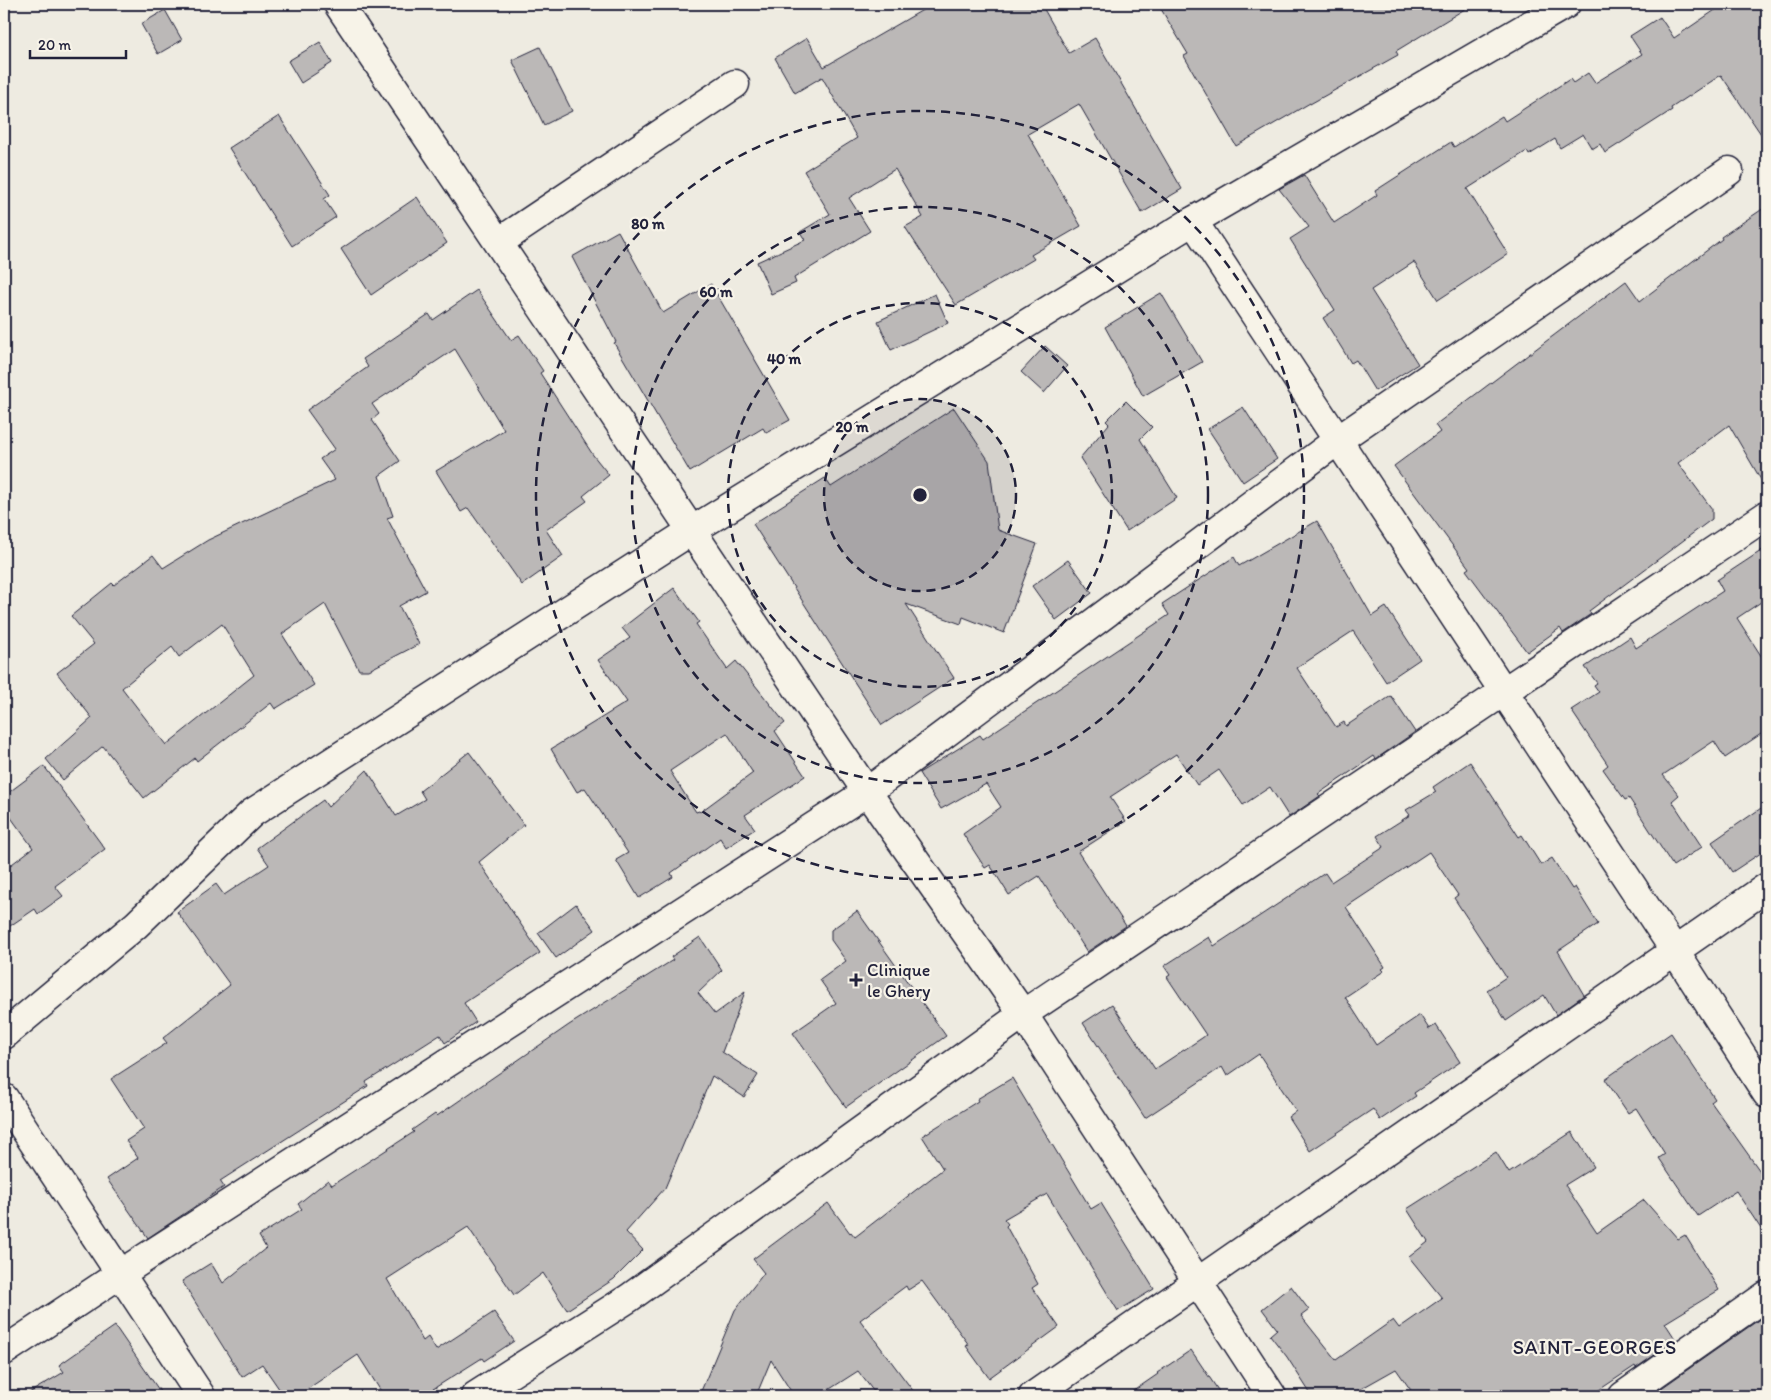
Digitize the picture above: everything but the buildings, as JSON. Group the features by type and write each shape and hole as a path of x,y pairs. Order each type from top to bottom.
{"street":[{"path":"338,4 867,792 1023,1014 1272,1396"},
{"path":"4,1035 136,925 252,813 691,531 1193,221 1566,4"},
{"path":"499,242 735,84"},
{"path":"4,1351 120,1274 867,792 1338,440 1729,171"},
{"path":"1193,221 1675,951 1767,1094"},
{"path":"475,1396 629,1298 1023,1014 1767,515"},
{"path":"1033,1396 1767,887"},
{"path":"4,1098 202,1396"},
{"path":"1623,1396 1767,1295"}],"place":[{"name":"Clinique le Ghery","path":"856,980"}],"district":[{"name":"SAINT-GEORGES","path":"1595,1347"}]}
